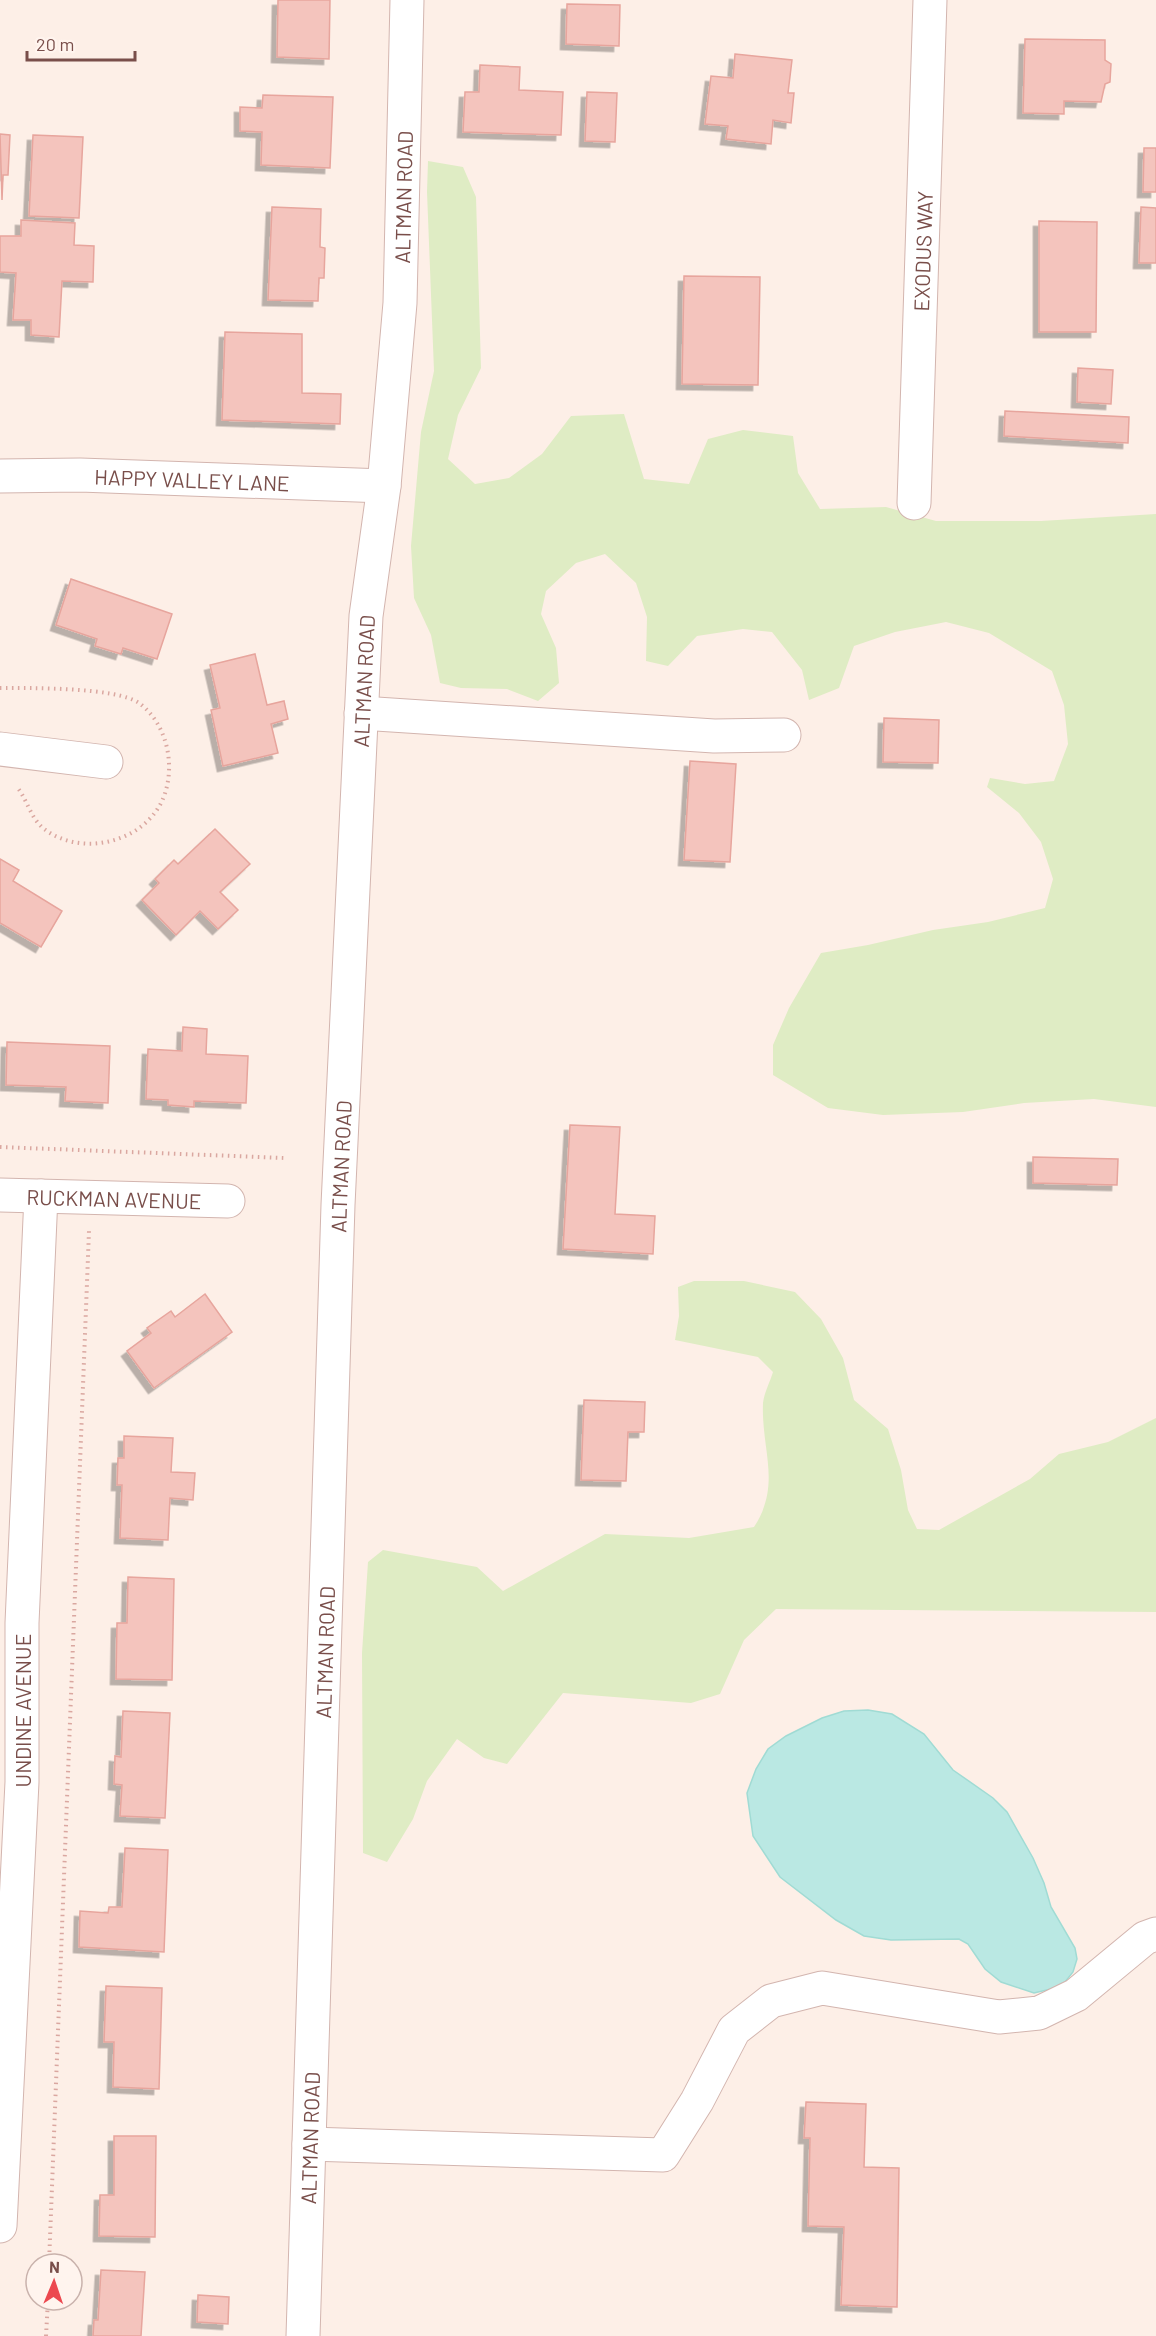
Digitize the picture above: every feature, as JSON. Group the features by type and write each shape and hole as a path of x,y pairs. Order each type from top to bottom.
{"street":[{"name":"ALTMAN ROAD","path":"303,2336 338,1205 366,616 384,486 400,303 407,0"},
{"name":"EXODUS WAY","path":"914,502 930,0"},
{"name":"HAPPY VALLEY LANE","path":"0,476 80,475 384,486"},
{"path":"362,713 714,736 784,735"},
{"path":"0,748 106,762"},
{"name":"RUCKMAN AVENUE","path":"0,1195 228,1201"},
{"name":"UNDINE AVENUE","path":"0,2226 3,2082 22,1782 11,1623 42,1196"},
{"path":"309,2144 663,2155 697,2101 734,2030 771,2001 822,1988 999,2017 1039,2013 1076,1995 1145,1938 1156,1934"}],"path":[{"path":"0,1147 285,1158"},
{"path":"49,2252 90,1197"},
{"path":"46,2336 47,2312"}],"green space":[{"path":"428,161 463,167 476,197 481,368 458,415 448,459 475,484 509,478 542,454 571,416 624,414 644,479 689,484 708,439 743,430 793,436 798,473 820,509 886,507 936,521 1041,521 1156,514 1156,1107 1094,1099 1024,1103 963,1112 883,1115 828,1108 773,1075 773,1045 789,1008 821,953 933,930 988,922 1045,908 1053,879 1041,842 1019,813 987,787 990,778 1025,784 1054,781 1068,744 1064,705 1052,671 989,633 946,622 895,632 854,646 839,688 809,700 802,670 772,632 743,629 697,636 668,666 646,661 647,617 636,583 605,554 576,563 546,591 541,614 556,648 559,683 538,701 507,689 461,688 440,683 431,635 414,598 411,546 421,432 434,371 427,192"},
{"path":"694,1281 744,1281 795,1292 821,1319 843,1358 854,1400 888,1429 901,1470 908,1510 917,1529 939,1530 1030,1479 1059,1454 1108,1442 1156,1418 1156,1612 776,1609 744,1640 720,1694 691,1703 563,1693 507,1764 484,1758 457,1739 427,1781 413,1819 387,1862 363,1853 362,1653 368,1562 383,1550 477,1567 503,1591 605,1534 689,1538 754,1527 767,1496 769,1481 763,1403 773,1372 758,1357 675,1340 679,1316 678,1287"}],"water":[{"path":"868,1710 892,1714 924,1734 953,1770 993,1798 1007,1812 1033,1858 1051,1907 1075,1948 1077,1959 1073,1972 1065,1982 1051,1989 1034,1993 1001,1982 985,1969 968,1944 959,1939 891,1940 864,1936 836,1920 780,1877 753,1836 747,1793 756,1769 768,1749 786,1736 822,1718 844,1711"}],"building":[{"path":"278,0 330,0 329,59 277,57"},
{"path":"567,4 620,5 619,46 566,44"},
{"path":"1025,39 1105,40 1105,60 1111,64 1110,82 1105,84 1101,102 1064,101 1064,114 1023,113"},
{"path":"735,54 792,60 788,93 794,93 791,123 773,120 771,144 726,139 728,126 705,124 711,76 733,78"},
{"path":"480,65 520,67 519,90 563,92 561,135 463,132 465,92 479,92"},
{"path":"587,92 617,93 615,142 585,141"},
{"path":"263,95 333,97 330,168 261,165 262,132 240,131 240,107 262,108"},
{"path":"0,134 10,135 8,175 3,175 2,200"},
{"path":"33,135 83,137 79,218 29,216"},
{"path":"1144,148 1156,148 1156,192 1143,192"},
{"path":"272,207 321,209 320,247 325,248 324,278 319,278 318,301 268,300"},
{"path":"1141,207 1156,208 1156,263 1139,263"},
{"path":"21,220 75,223 74,245 94,246 93,282 62,281 59,337 31,335 31,320 13,320 16,273 0,272 0,236 21,236"},
{"path":"1039,221 1097,222 1096,332 1039,332"},
{"path":"684,276 760,277 758,385 682,384"},
{"path":"225,332 302,334 302,393 341,394 340,424 222,420"},
{"path":"1078,368 1113,370 1111,404 1077,402"},
{"path":"1005,411 1129,417 1128,443 1004,436"},
{"path":"71,579 172,614 157,659 123,648 121,654 95,646 97,639 56,625"},
{"path":"255,654 267,705 284,701 288,719 271,724 278,753 223,766 211,710 220,708 210,665"},
{"path":"884,718 939,720 938,763 883,762"},
{"path":"690,761 736,764 730,862 684,860"},
{"path":"215,829 250,864 220,892 238,910 218,929 200,911 176,935 142,900 159,883 155,879 174,860 178,864"},
{"path":"0,859 19,870 13,881 62,911 41,947 0,923"},
{"path":"183,1027 207,1029 206,1054 248,1056 246,1103 194,1101 194,1107 168,1105 168,1100 146,1099 148,1049 182,1051"},
{"path":"7,1042 110,1046 108,1103 65,1101 66,1087 6,1085"},
{"path":"570,1125 620,1127 615,1214 655,1216 653,1254 563,1249"},
{"path":"1033,1157 1118,1159 1117,1185 1033,1183"},
{"path":"205,1294 232,1332 154,1388 127,1351 151,1333 147,1328 171,1311 175,1317"},
{"path":"584,1400 645,1402 644,1432 628,1432 626,1481 581,1480"},
{"path":"124,1436 173,1438 171,1472 195,1473 193,1500 170,1498 168,1540 120,1538 122,1485 117,1485 118,1458 124,1458"},
{"path":"128,1577 174,1579 172,1680 116,1679 117,1623 127,1623"},
{"path":"123,1711 170,1713 165,1818 120,1816 122,1785 114,1784 115,1756 121,1757"},
{"path":"125,1848 168,1850 164,1952 79,1947 80,1911 108,1913 109,1907 122,1907"},
{"path":"106,1986 162,1988 159,2089 113,2087 114,2042 104,2042"},
{"path":"806,2102 866,2104 864,2167 899,2168 897,2307 841,2305 844,2227 808,2226 810,2138 804,2138"},
{"path":"114,2136 156,2136 155,2237 99,2236 100,2195 114,2195"},
{"path":"101,2270 145,2272 141,2336 93,2336 94,2320 98,2320"},
{"path":"198,2295 229,2297 228,2324 197,2322"}]}
